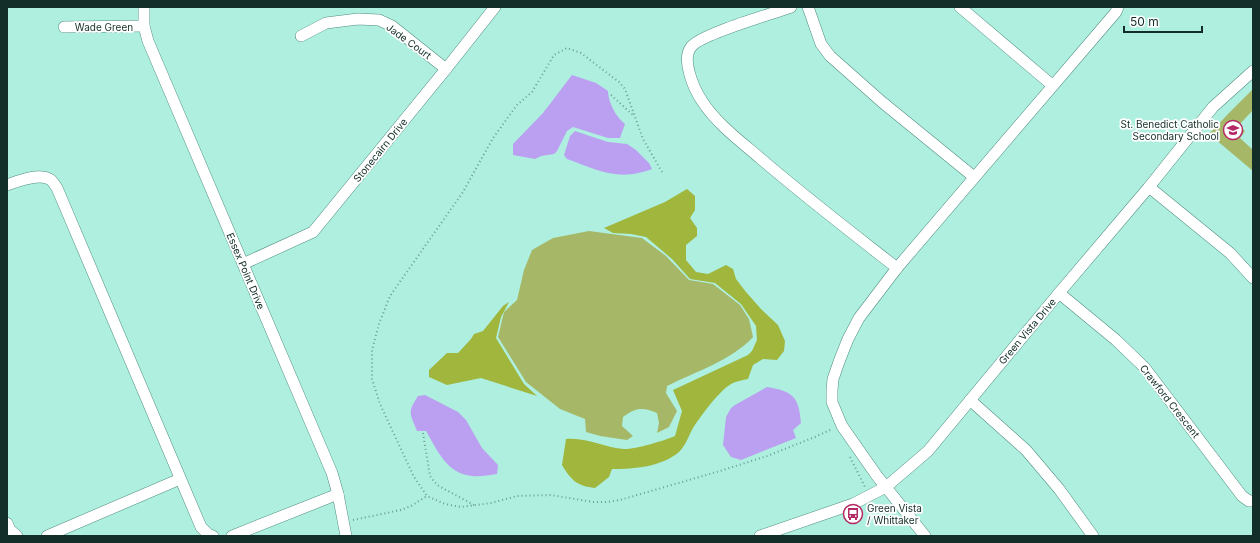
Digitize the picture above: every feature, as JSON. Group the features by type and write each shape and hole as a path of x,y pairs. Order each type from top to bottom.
{"street":[{"name":"Essex Point Drive","path":"144,7 144,26 153,52 332,473 338,494 346,536"},
{"name":"Stonecairn Drive","path":"243,264 313,232 446,69 494,7"},
{"path":"791,7 697,41 690,48 687,55 690,75 702,101 733,135 897,268"},
{"path":"808,7 821,44 830,56 882,102 974,177"},
{"path":"960,7 1052,85"},
{"path":"925,536 886,487 842,426 832,402 834,379 848,339 859,318 897,268 1116,12 1118,7"},
{"name":"Jade Court","path":"301,36 326,23 358,19 379,20 392,26 446,69"},
{"name":"Wade Green","path":"64,27 144,26"},
{"name":"Green Vista Drive","path":"760,536 853,504 886,487 928,451 1214,107 1253,71"},
{"path":"7,185 19,180 42,177 50,179 57,188 201,527 208,534 213,536"},
{"path":"1149,187 1230,253 1253,278"},
{"name":"Crawford Crescent","path":"1059,293 1116,340 1145,368 1242,496 1249,501 1253,501"},
{"path":"970,400 1026,450 1059,489 1093,536"},
{"path":"46,536 180,479"},
{"path":"232,536 338,494"},
{"path":"7,523 10,530 17,536"}],"path":[{"path":"662,172 643,139 625,89 619,82 581,52 566,48 554,55 532,92 517,104 493,138 463,192 390,296 379,324 372,350 372,379 380,404 414,477 427,496 445,504 461,507 475,506 518,496 551,495 565,496 593,502 606,502 620,500 767,456 815,437 832,428"},
{"path":"611,95 635,116"},
{"path":"423,433 430,476 436,485 475,506"},
{"path":"344,522 401,510 411,506 427,496"}],"green space":[{"name":"St. Benedict Catholic Secondary School","path":"1253,89 1253,110 1239,125 1245,131 1240,138 1253,150 1253,171 1209,134"},
{"path":"687,189 695,196 695,210 690,218 697,228 697,236 686,245 686,260 696,272 708,274 726,265 733,269 736,279 746,292 778,325 785,341 784,351 777,360 763,359 753,365 748,379 738,381 728,386 711,403 696,423 685,444 679,452 672,457 647,466 612,469 609,477 595,488 584,486 568,475 562,465 566,439 589,441 624,449 636,448 675,436 682,411 673,390 748,355 752,351 757,340 756,326 741,304 715,283 690,279 672,259 646,237 613,233 604,228 665,202"},
{"path":"589,231 642,238 666,256 689,280 713,284 740,305 749,319 753,337 744,345 713,365 667,386 666,393 677,411 669,427 657,433 659,423 657,413 644,409 632,411 623,417 622,426 633,436 627,440 600,436 586,432 585,419 560,409 526,382 498,337 504,312 517,300 524,270 532,250 553,238"},
{"path":"509,302 501,317 496,338 524,384 537,396 481,378 447,385 429,377 429,370 447,353 458,353 474,334 483,331 503,306"}],"shaded area":[{"path":"572,75 596,83 608,91 609,100 613,109 625,124 620,138 608,138 573,127 567,131 554,154 541,156 535,159 513,155 513,144 543,113"},
{"path":"575,131 608,142 627,144 636,150 649,163 652,169 640,173 629,174 608,173 567,159 564,155 570,136"},
{"path":"767,387 789,393 796,401 801,423 793,430 796,438 741,460 731,457 723,445 726,417 731,408 735,405"},
{"path":"425,395 458,412 466,420 482,448 498,465 497,474 475,476 456,471 444,460 426,431 417,431 411,416 411,410 418,396"}],"place":[{"name":"St. Benedict Catholic Secondary School","path":"1233,130"},
{"name":"Green Vista / Whittaker","path":"853,514"}]}
